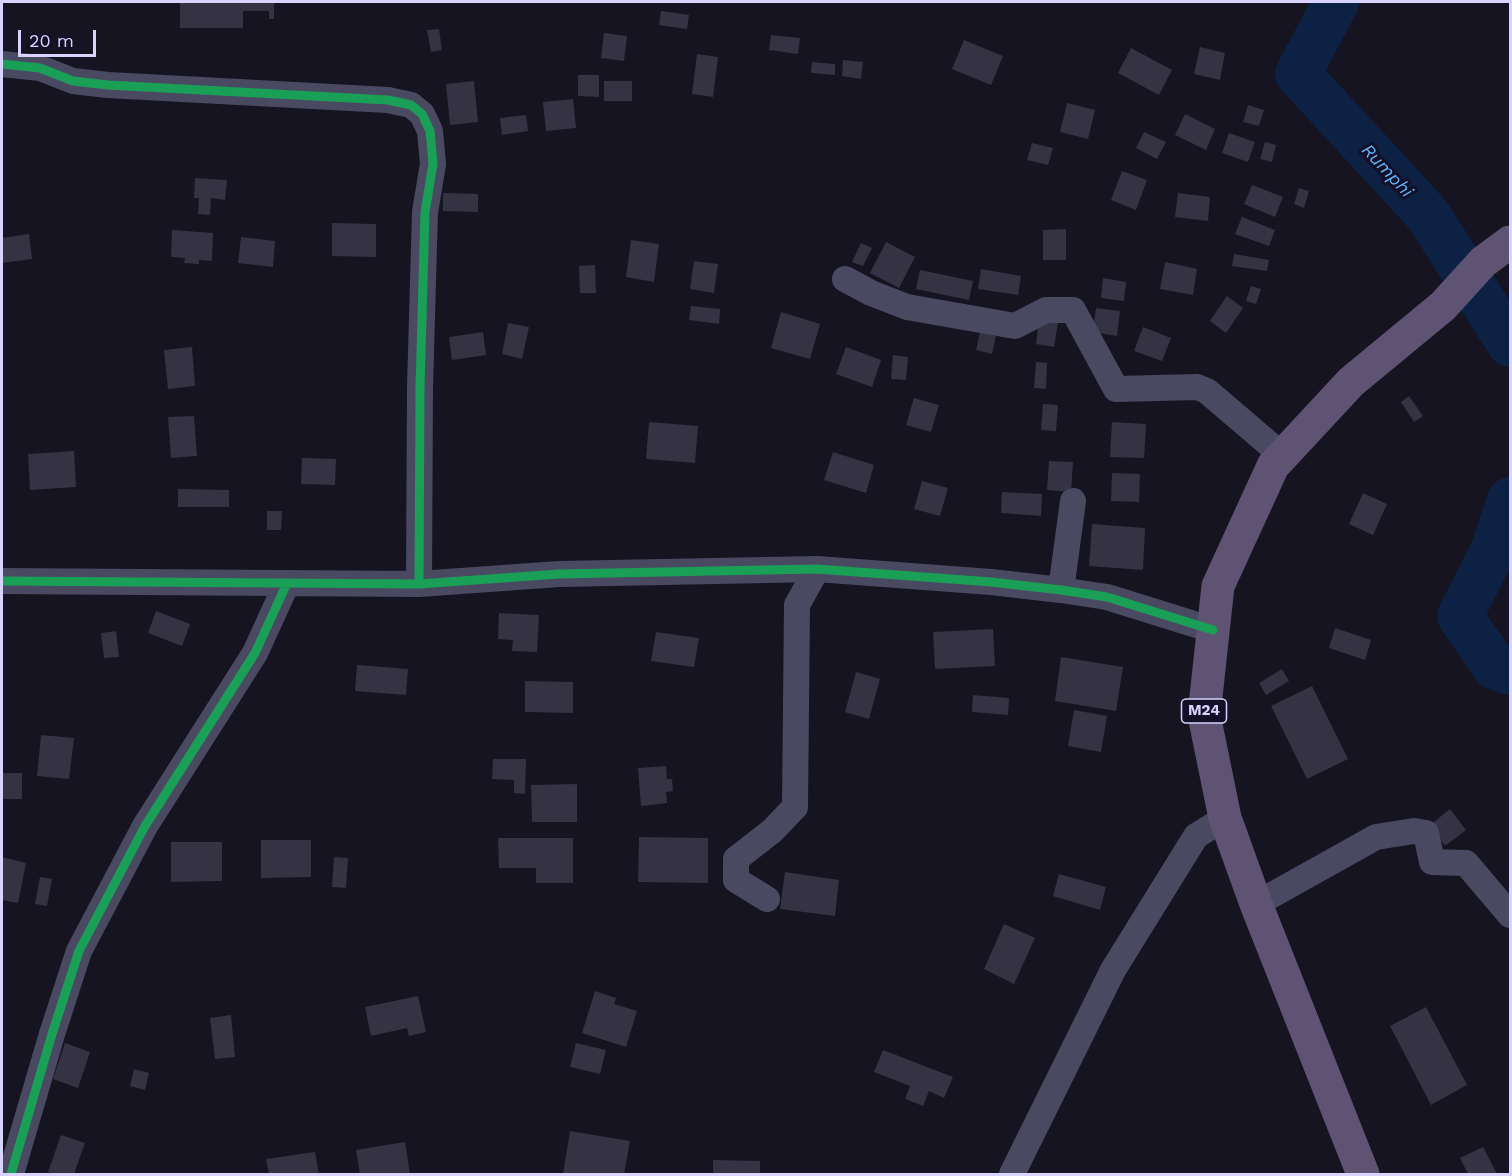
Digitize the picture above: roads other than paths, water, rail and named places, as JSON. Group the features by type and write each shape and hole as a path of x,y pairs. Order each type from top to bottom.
{"main road":[{"name":"M24","path":"1363,1174 1256,904 1225,818 1204,715 1218,586 1273,466 1351,382 1443,306 1483,262 1510,242"}],"street":[{"path":"2,64 40,68 73,81 108,85 388,100 411,105 422,114 430,131 433,164 425,212 420,387 419,584"},
{"path":"845,279 907,308 1015,326 1046,310 1073,310 1116,389 1197,387 1207,391 1282,456"},
{"path":"1061,590 1073,501"},
{"path":"767,899 736,880 736,859 772,831 795,807 797,605 817,569"},
{"path":"2,581 419,584 559,574 817,569 991,582 1107,597 1213,630"},
{"path":"11,1174 79,951 145,825 255,653 287,583"},
{"path":"1012,1174 1113,970 1196,836 1225,818"},
{"path":"1256,904 1376,837 1414,831 1426,833 1432,862 1466,863 1510,915"}],"waterway":[{"name":"Rumphi","path":"1336,2 1298,74 1428,215 1510,344"},
{"name":"Rumphi","path":"1510,500 1494,549 1460,616 1495,667 1510,672"}]}
